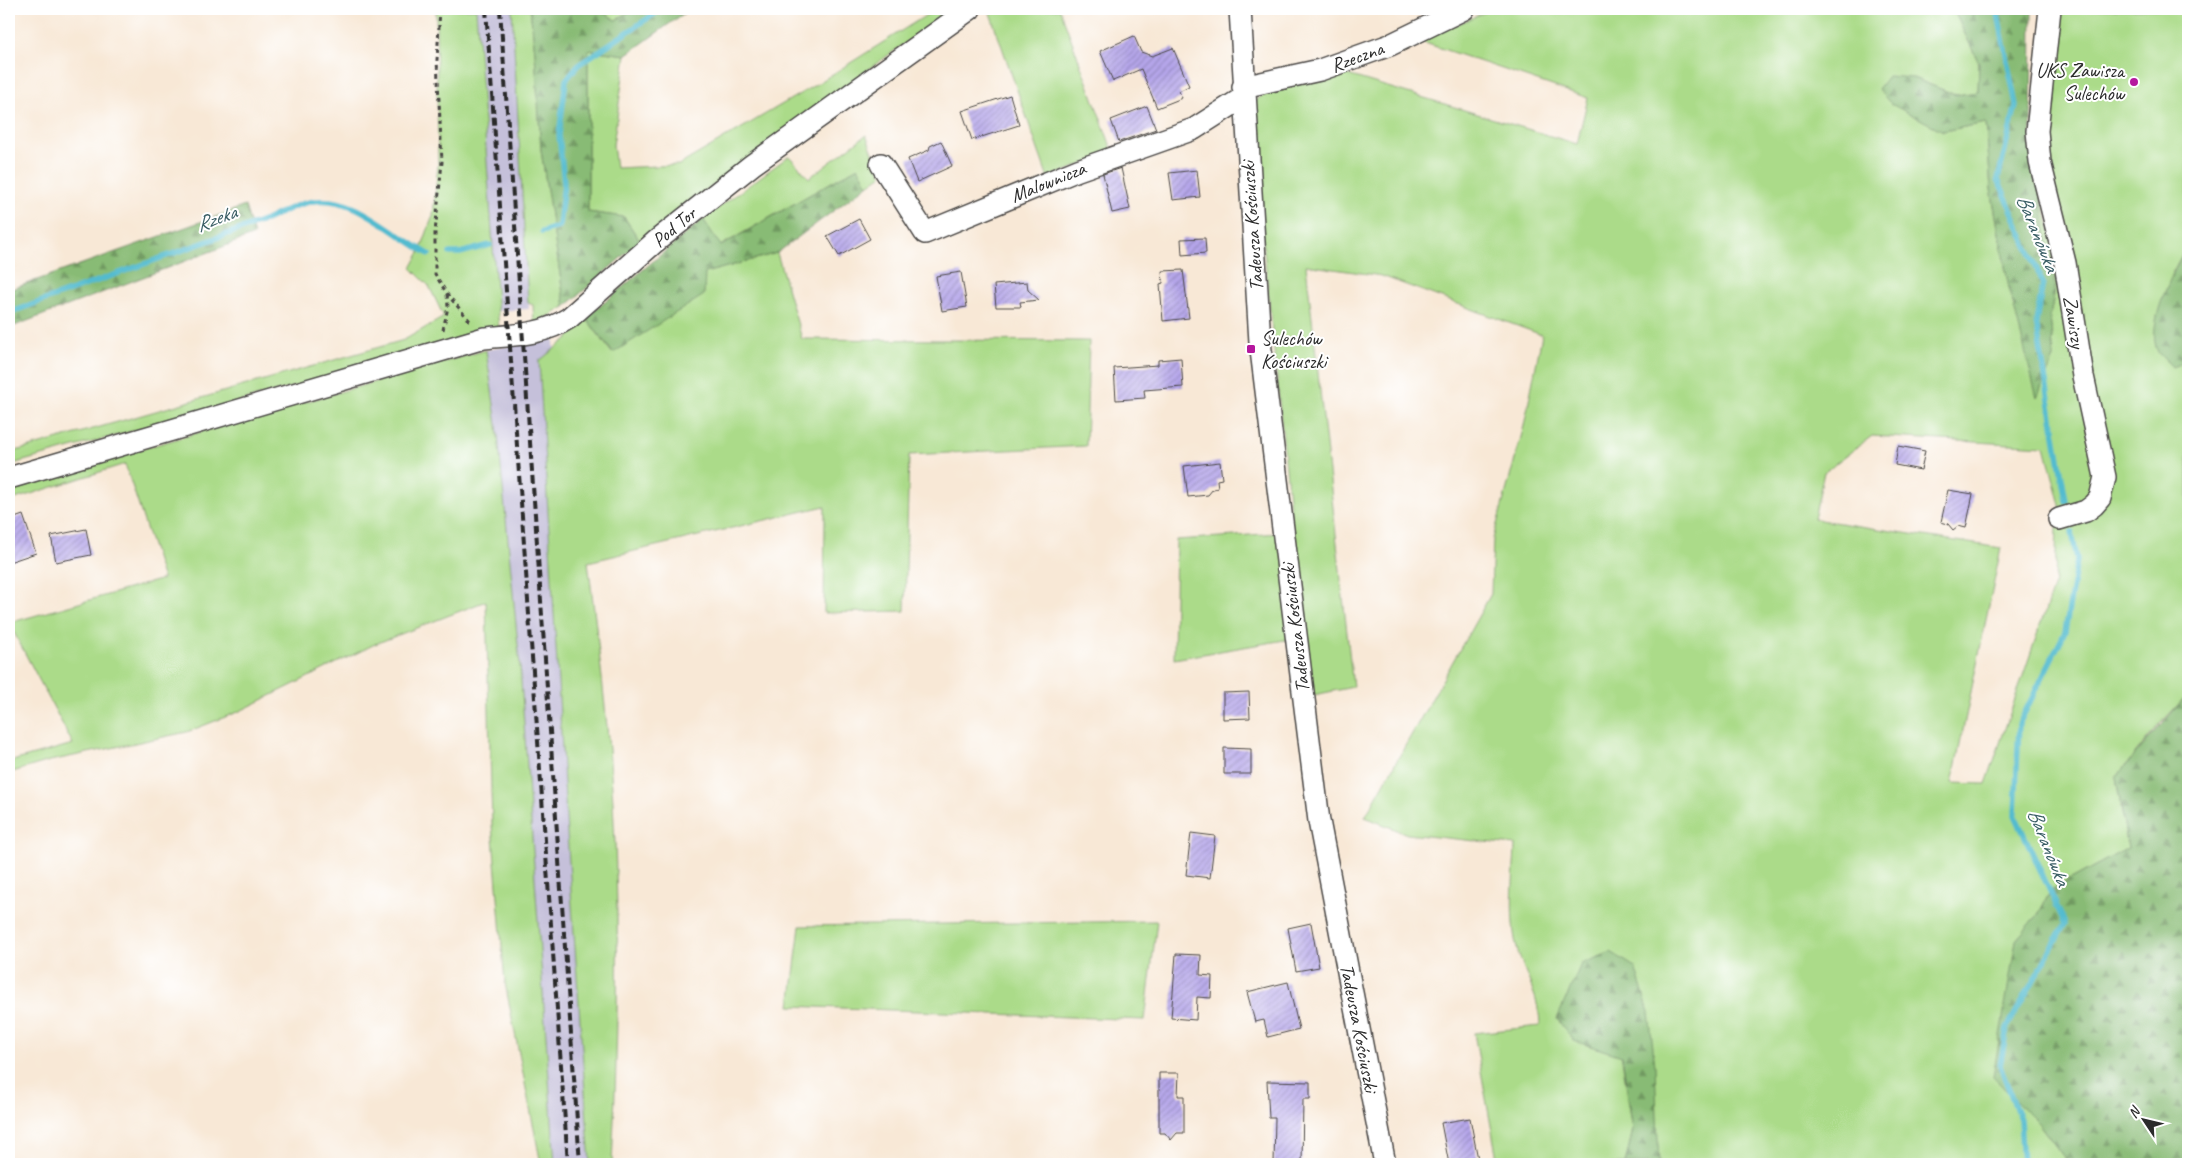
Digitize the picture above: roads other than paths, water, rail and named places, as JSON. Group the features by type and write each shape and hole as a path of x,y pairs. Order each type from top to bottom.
{"street":[{"name":"Pod Tor","path":"9,478 484,338 540,332 555,327 569,318 655,242 732,180 970,9"},
{"name":"Tadeusza Kościuszki","path":"1240,9 1260,342 1319,821 1386,1164"},
{"name":"Rzeczna","path":"1244,92 1320,70 1390,45 1464,9"},
{"name":"Zawiszy","path":"2050,9 2037,131 2040,162 2065,263 2083,376 2105,477 2100,498 2094,505 2086,511 2059,519"},
{"name":"Malownicza","path":"881,164 925,233 1078,170 1194,129 1244,92"}],"waterway":[{"name":"Rzeka","path":"542,232 559,226 564,183 559,135 566,80 578,65 662,9"},
{"name":"Baranówka","path":"1997,9 2016,105 1998,179 2043,283 2036,322 2066,501"},
{"name":"Rzeka","path":"9,313 266,220 295,206 322,200 339,202 371,216 429,254"},
{"name":"Rzeka","path":"450,253 460,253 490,245"},
{"name":"Baranówka","path":"2023,1164 2020,1119 2000,1066 2007,1028 2065,924 2015,815 2019,724 2065,632 2077,560 2072,532"}],"railway":[{"path":"486,9 568,1164"},
{"path":"500,9 580,1164"}],"place":[{"name":"UKS Zawisza Sulechów","path":"2134,82"},
{"name":"Sulechów Kościuszki","path":"1251,349"}]}
